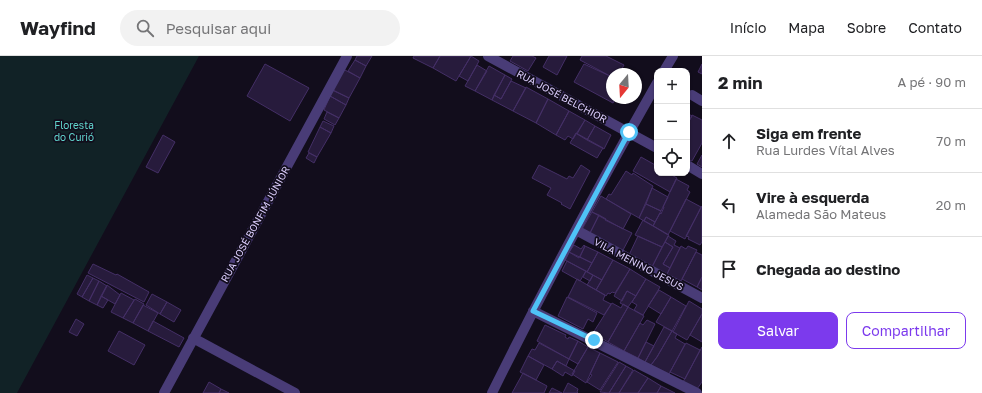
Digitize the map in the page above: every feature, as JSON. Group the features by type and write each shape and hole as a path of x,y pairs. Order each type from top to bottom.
{"street":[{"name":"RUA JOSÉ BONFIM JÚNIOR","path":"164,393 347,56"},
{"name":"RUA JOSÉ BELCHIOR","path":"488,56 654,146"},
{"path":"666,68 673,56"},
{"path":"492,393 576,230 654,89"},
{"path":"692,95 702,101"},
{"path":"690,167 702,174"},
{"name":"VILA MENINO JESUS","path":"576,230 702,298"},
{"path":"533,311 697,393"},
{"path":"193,338 295,393"}],"green space":[{"name":"Floresta do Curió","path":"0,56 199,56 17,393 0,393"}],"building":[{"path":"357,56 372,56 366,66 355,60"},
{"path":"414,56 440,56 433,68 413,58"},
{"path":"440,56 471,56 456,81 433,68"},
{"path":"471,56 479,61 468,81 459,76"},
{"path":"513,56 532,56 536,58 528,71 510,61"},
{"path":"549,56 567,56 557,75 543,67"},
{"path":"582,56 606,56 624,65 622,68 606,68 606,74 580,60"},
{"path":"355,60 366,66 360,78 348,71"},
{"path":"265,64 309,88 290,121 247,96"},
{"path":"584,64 606,74 606,99 574,82"},
{"path":"702,64 702,74 698,72"},
{"path":"477,65 487,71 475,91 465,86"},
{"path":"489,66 505,75 492,100 475,91"},
{"path":"343,69 360,78 349,98 332,90"},
{"path":"505,75 512,79 501,99 494,95"},
{"path":"511,81 526,88 513,111 492,100 494,95 501,99"},
{"path":"526,87 548,99 536,123 513,111"},
{"path":"333,90 349,98 346,105 330,96"},
{"path":"330,96 346,105 339,118 324,110"},
{"path":"548,99 569,111 556,135 536,123"},
{"path":"569,111 585,120 573,139 568,136 565,140 556,135"},
{"path":"327,112 339,118 335,125 324,119"},
{"path":"692,115 702,120 702,143 692,161 690,160 690,119"},
{"path":"585,120 595,126 587,140 577,134"},
{"path":"323,121 334,126 331,133 320,127"},
{"path":"595,126 611,135 604,149 587,140"},
{"path":"320,127 331,133 317,157 308,152"},
{"path":"576,133 603,148 597,158 570,143"},
{"path":"163,135 175,142 158,173 146,167"},
{"path":"309,153 317,157 314,163 306,158"},
{"path":"702,155 702,167 697,164"},
{"path":"641,157 654,164 654,176 673,176 677,178 670,192 633,171"},
{"path":"539,165 567,179 569,176 573,178 581,165 590,171 570,209 547,195 551,188 532,178"},
{"path":"626,171 632,175 633,173 653,186 639,218 606,199 609,194 611,195"},
{"path":"676,179 689,186 687,190 690,192 668,235 653,226 660,213 661,214"},
{"path":"652,188 668,197 661,211 646,204"},
{"path":"601,196 631,214 623,229 592,212"},
{"path":"686,199 701,207 685,239 670,231"},
{"path":"646,204 661,211 655,222 646,217 644,221 639,218"},
{"path":"702,206 702,242 700,245 688,239 689,237 686,236"},
{"path":"592,212 599,215 589,235 581,231"},
{"path":"599,215 606,219 605,220 632,233 622,252 589,235"},
{"path":"646,217 655,222 653,226 644,221"},
{"path":"643,220 669,235 662,247 635,235"},
{"path":"638,236 662,247 652,267 629,255"},
{"path":"668,236 676,241 674,245 680,248 670,268 663,264 673,247 665,242"},
{"path":"665,242 673,247 663,264 670,268 667,274 652,267"},
{"path":"574,245 581,249 584,245 585,246 579,258 569,252"},
{"path":"585,246 598,252 592,263 580,257"},
{"path":"681,246 686,249 688,246 697,250 681,281 667,274"},
{"path":"569,252 592,263 587,272 565,260"},
{"path":"598,252 613,260 602,280 587,272"},
{"path":"696,252 702,255 702,277 697,287 682,279"},
{"path":"613,260 630,269 615,293 608,293 606,296 596,290"},
{"path":"567,261 586,271 580,281 562,271"},
{"path":"93,264 116,275 117,274 149,292 144,302 88,273"},
{"path":"630,269 646,279 636,296 627,291 622,301 614,296"},
{"path":"586,271 593,275 590,281 583,277"},
{"path":"87,275 93,278 82,297 77,294"},
{"path":"593,275 602,280 596,290 587,285"},
{"path":"702,277 702,290 697,287"},
{"path":"93,278 99,281 89,301 82,297"},
{"path":"577,279 605,295 603,300 611,304 604,315 568,297"},
{"path":"646,279 660,287 643,315 634,310 637,305 632,302"},
{"path":"99,281 107,286 97,305 89,301"},
{"path":"107,285 120,295 115,304 101,296"},
{"path":"659,290 671,297 661,314 648,306"},
{"path":"627,291 636,296 628,307 620,303"},
{"path":"121,293 134,300 123,318 111,312"},
{"path":"152,294 167,302 160,314 146,305"},
{"path":"101,296 108,300 103,308 97,305"},
{"path":"567,297 597,313 593,322 588,319 583,329 558,316"},
{"path":"671,297 686,306 672,331 656,322"},
{"path":"135,299 144,304 133,323 123,318"},
{"path":"689,301 702,309 702,314 687,340 673,332"},
{"path":"167,302 181,310 174,322 160,314"},
{"path":"612,303 621,308 623,304 628,307 608,342 593,333"},
{"path":"143,305 158,313 148,331 133,323"},
{"path":"628,307 644,316 624,351 608,342"},
{"path":"702,314 702,342 690,335"},
{"path":"76,319 84,324 77,336 69,332"},
{"path":"647,320 655,324 638,358 624,351 640,323 643,325"},
{"path":"153,321 184,338 179,347 148,331"},
{"path":"545,325 566,335 565,337 568,339 569,337 578,341 569,359 537,341"},
{"path":"664,327 672,331 651,365 645,362"},
{"path":"119,331 145,345 134,365 108,351"},
{"path":"672,331 677,334 675,338 685,344 669,374 651,365"},
{"path":"578,341 588,347 578,364 569,359"},
{"path":"646,342 654,346 645,362 638,358"},
{"path":"539,343 569,359 566,366 557,361 552,369 528,356 532,349 535,350"},
{"path":"686,343 700,350 685,379 670,372"},
{"path":"588,347 600,353 586,383 572,374"},
{"path":"702,347 702,382 697,389 683,382"},
{"path":"600,353 618,362 600,390 587,382 592,375 590,374"},
{"path":"528,356 544,365 536,380 520,372"},
{"path":"557,361 575,371 572,376 565,372 563,376 552,369"},
{"path":"619,362 626,366 609,393 600,392"},
{"path":"626,366 633,370 619,393 609,393"},
{"path":"634,370 648,378 638,393 619,393"},
{"path":"523,373 547,386 544,393 512,393"},
{"path":"648,378 661,386 657,393 638,393"},
{"path":"209,382 221,389 219,393 203,393"},
{"path":"568,383 578,389 578,393 563,393"},
{"path":"661,386 675,393 657,393"},
{"path":"552,388 562,393 549,393"},
{"path":"221,389 229,393 219,393"}],"route":[{"path":"594,340 533,311 629,132"}]}
